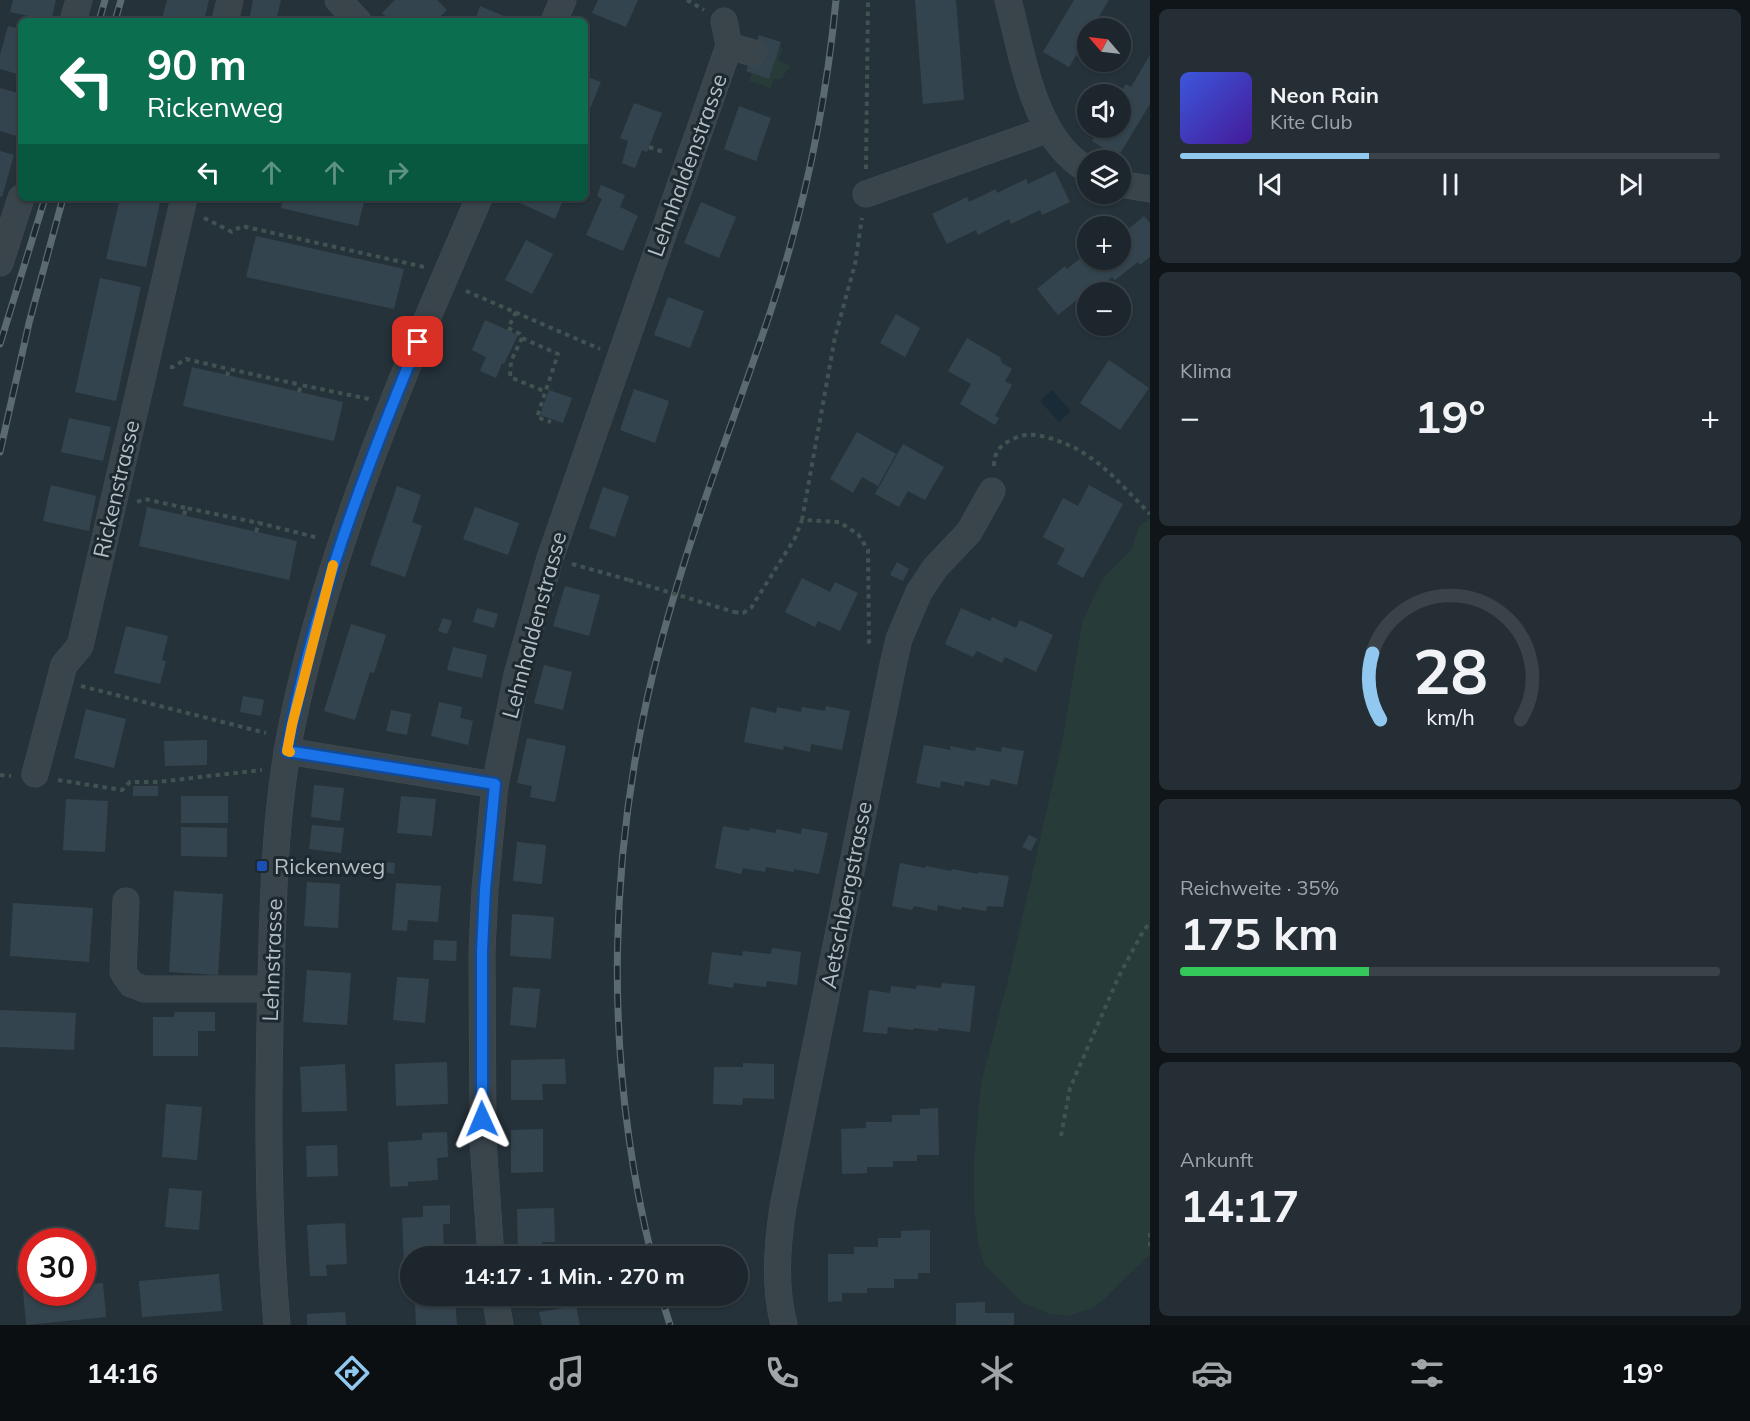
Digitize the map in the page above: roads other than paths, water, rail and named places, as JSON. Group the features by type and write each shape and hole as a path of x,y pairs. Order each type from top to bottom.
{"street":[{"path":"74,18 79,0"},
{"path":"226,18 230,0"},
{"path":"338,0 355,18"},
{"path":"555,18 563,0"},
{"path":"1008,0 1035,99 1046,128 1065,153 1077,162"},
{"name":"Lehnhaldenstrasse","path":"490,1246 483,1141 482,951 485,889 495,784 517,675 550,558 741,50 724,21"},
{"path":"866,194 1035,134 1046,128"},
{"path":"1131,186 1150,189"},
{"path":"0,263 20,201"},
{"name":"Rickenstrasse","path":"44,776 64,665 80,646 183,201"},
{"name":"Lehnstrasse","path":"277,1325 271,1248 271,989 274,885 287,751 317,622 348,520 369,462 478,201"},
{"name":"Aetschbergstrasse","path":"784,1325 777,1277 778,1240 783,1207 892,665 899,639 920,592 935,568 969,532 992,491"},
{"path":"287,751 495,784"},
{"path":"126,901 123,972 130,984 144,989 271,989"},
{"path":"497,1306 500,1325"}],"water":[{"path":"1052,390 1071,411 1059,422 1040,401"}],"railway":[{"path":"100,18 105,0"},
{"path":"116,18 121,0"},
{"path":"650,1246 636,1181 625,1104 619,1027 618,949 621,872 630,794 643,718 673,600 699,516 771,310 794,234 820,118 836,0"},
{"path":"0,344 44,201"},
{"path":"0,452 29,323 62,201"},
{"path":"664,1306 670,1325"}],"place":[{"name":"Rickenweg","path":"262,866"}]}
